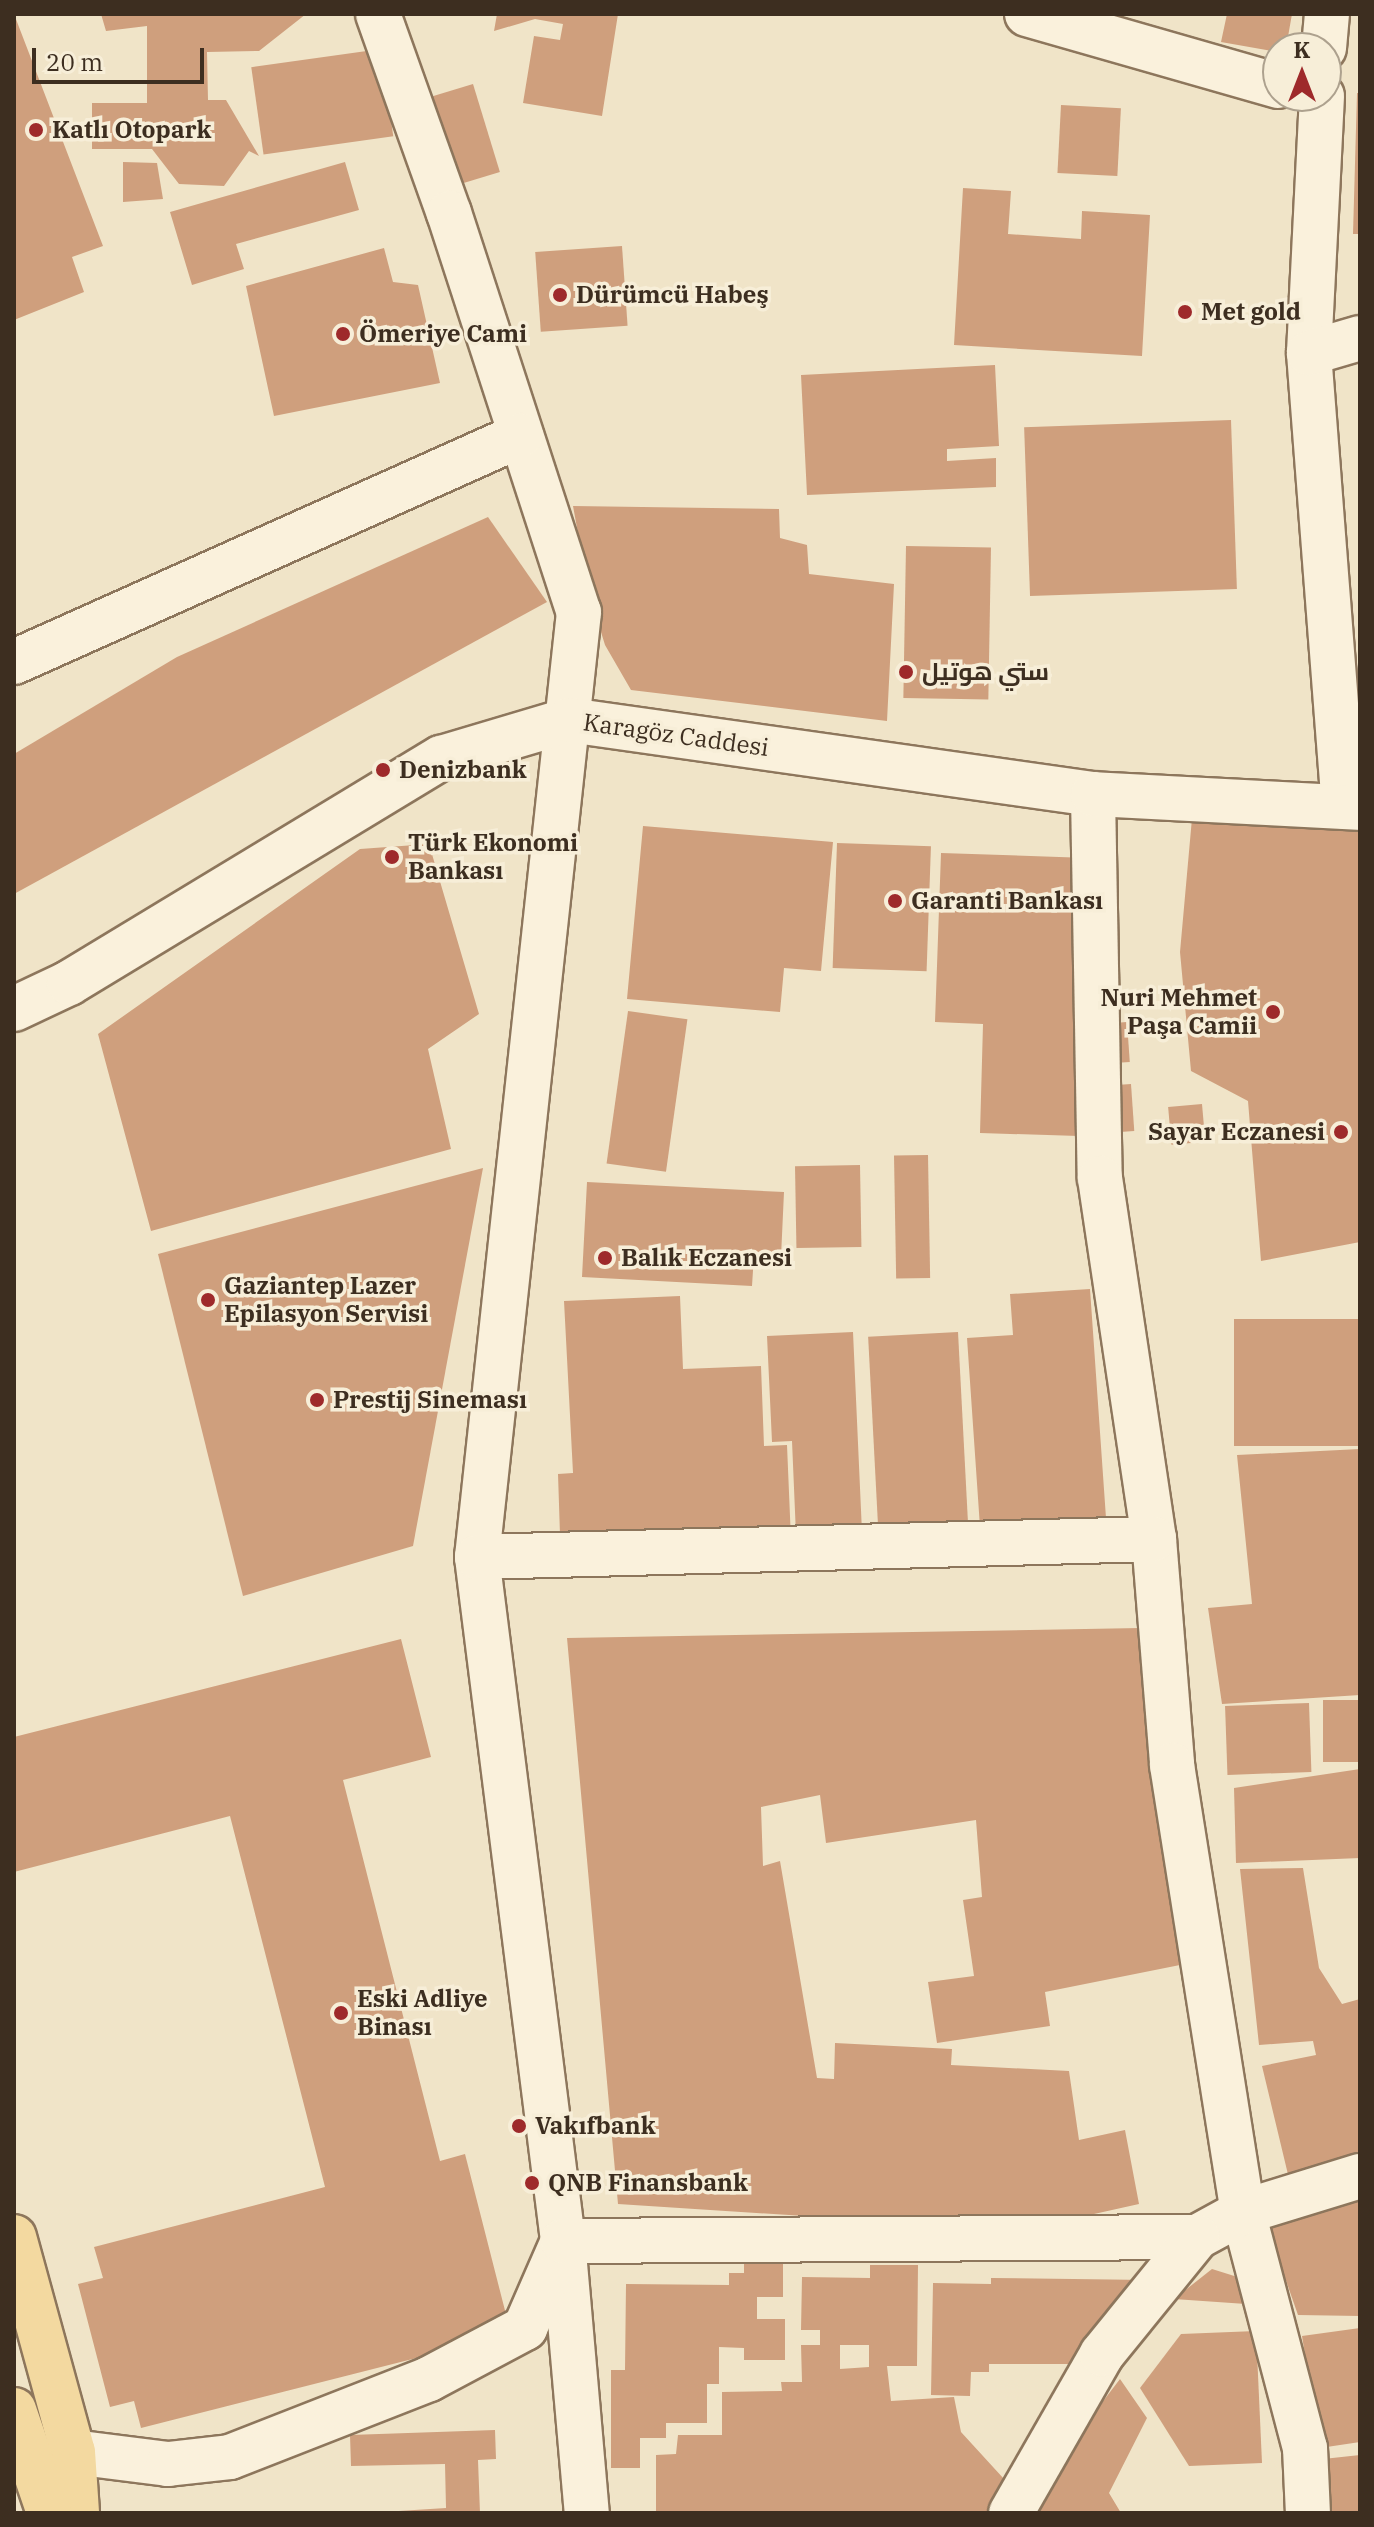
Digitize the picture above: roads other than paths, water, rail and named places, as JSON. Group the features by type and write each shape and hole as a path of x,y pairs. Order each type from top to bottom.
{"main road":[{"path":"14,2237 73,2452 77,2513"},
{"path":"14,2410 49,2513"}],"street":[{"path":"378,14 449,213 579,612 477,1557 563,2241 587,2513"},
{"path":"1027,14 1262,81"},
{"path":"1318,112 1309,353 1352,808"},
{"path":"1309,353 1360,338"},
{"path":"14,662 521,435"},
{"name":"Karagöz Caddesi","path":"14,1009 69,983 441,758 569,720 1093,794 1352,808"},
{"path":"1093,794 1100,1178 1154,1539 1172,1765 1243,2212 1305,2448 1308,2513"},
{"path":"477,1557 1154,1539"},
{"path":"1011,2513 1102,2354 1197,2237 1243,2212 1360,2176"},
{"path":"563,2241 1197,2237"},
{"path":"73,2452 168,2464 230,2457 429,2379 525,2328 563,2241"}],"place":[{"name":"Katlı Otopark","path":"36,130"},
{"name":"Dürümcü Habeş","path":"560,295"},
{"name":"Met gold","path":"1185,312"},
{"name":"Ömeriye Cami","path":"343,334"},
{"name":"ستي هوتيل","path":"906,672"},
{"name":"Denizbank","path":"383,770"},
{"name":"Türk Ekonomi Bankası","path":"392,857"},
{"name":"Garanti Bankası","path":"895,901"},
{"name":"Nuri Mehmet Paşa Camii","path":"1273,1012"},
{"name":"Sayar Eczanesi","path":"1341,1132"},
{"name":"Balık Eczanesi","path":"605,1258"},
{"name":"Gaziantep Lazer Epilasyon Servisi","path":"208,1300"},
{"name":"Prestij Sineması","path":"317,1400"},
{"name":"Eski Adliye Binası","path":"341,2013"},
{"name":"Vakıfbank","path":"519,2126"},
{"name":"QNB Finansbank","path":"532,2183"}]}
